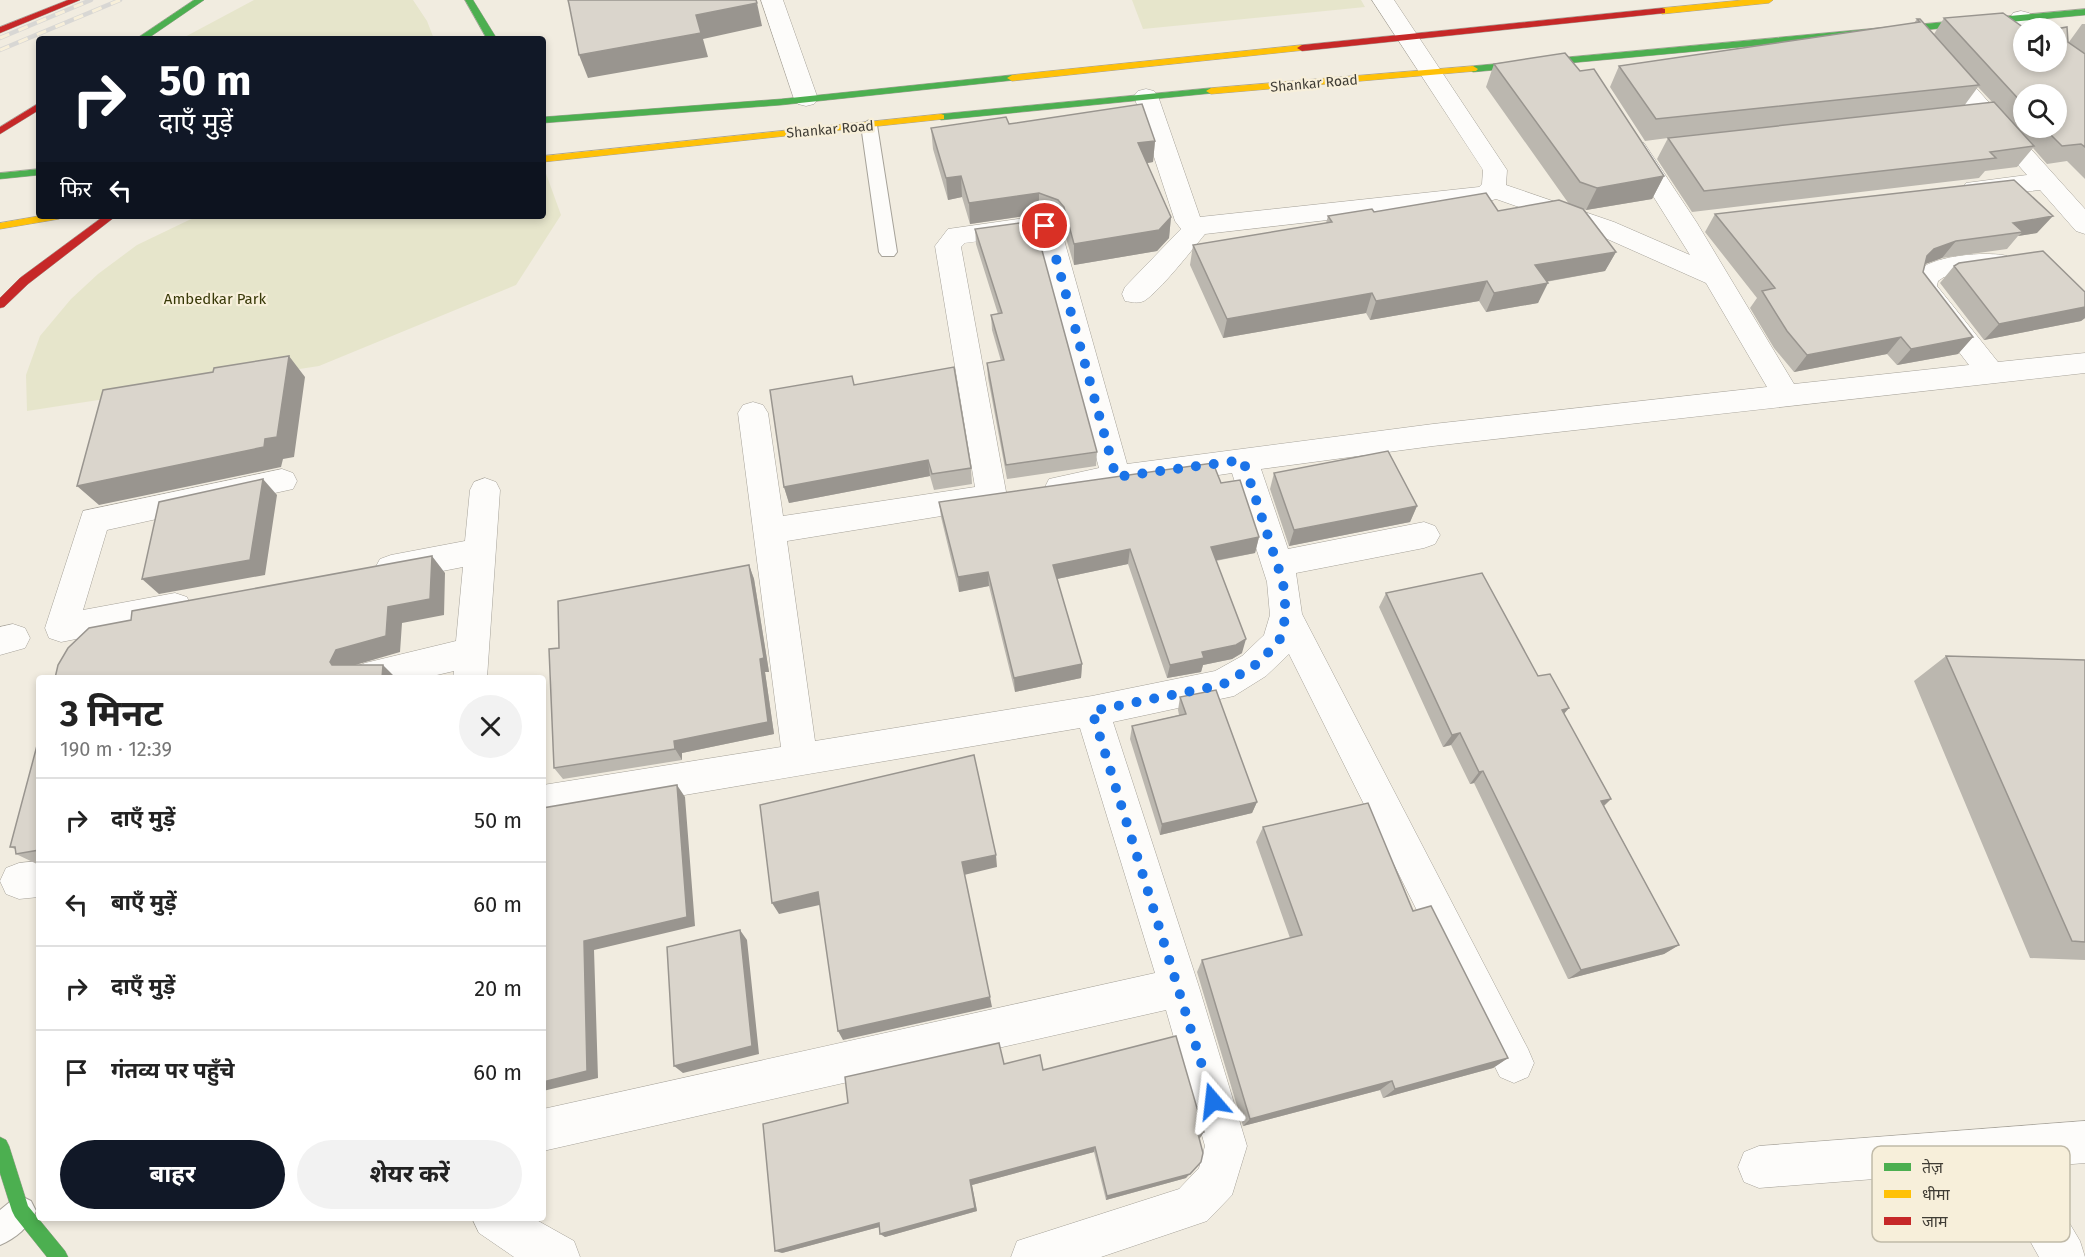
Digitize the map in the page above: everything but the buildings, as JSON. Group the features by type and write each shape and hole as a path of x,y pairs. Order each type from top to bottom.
{"main road":[{"path":"0,30 76,0"},
{"path":"146,36 200,0"},
{"path":"469,0 490,36"},
{"name":"Shankar Road","path":"546,158 782,118 806,99 1769,0"},
{"name":"Shankar Road","path":"2054,18 2085,12"},
{"name":"Shankar Road","path":"546,120 782,118 868,125 1146,96 1431,74 1583,68 1910,28 2013,24"},
{"path":"0,131 36,108"},
{"path":"0,176 36,171"},
{"path":"0,226 41,219"},
{"path":"0,304 24,281 107,219"},
{"path":"0,1146 10,1221 59,1257"}],"street":[{"path":"772,0 806,99"},
{"path":"1146,96 1188,222 1198,226 1486,194 1497,180 1495,170 1383,0"},
{"path":"1910,28 1974,115 2045,181 2085,225"},
{"path":"1640,144 1696,222 1716,277 1787,397"},
{"path":"1952,192 2045,181"},
{"path":"1492,189 1605,228 1716,277"},
{"path":"1013,494 948,246 957,235 1039,224 1048,229 1116,477"},
{"path":"1135,294 1170,259 1198,226"},
{"path":"1991,373 1924,288 1924,281 1927,275 1938,270 2020,260"},
{"path":"770,531 1116,477 1433,435 2085,363"},
{"path":"753,413 800,760"},
{"path":"546,802 1092,711 1222,685 1254,666 1279,642 1286,615 1283,582 1243,460"},
{"path":"206,602 60,628 94,520 282,481"},
{"path":"389,675 470,665 485,490"},
{"path":"1277,564 1424,536"},
{"path":"365,572 480,551"},
{"path":"1286,615 1514,1063"},
{"path":"72,657 82,643 118,618"},
{"path":"1033,1257 1192,1206 1217,1180 1226,1146 1179,987 1092,711"},
{"path":"546,1129 1179,987"},
{"path":"2037,1146 2085,1142"},
{"path":"1759,1167 1872,1159"},
{"path":"498,1221 558,1257"},
{"path":"2055,1242 2064,1257"}],"lane":[{"path":"868,125 888,252"}],"green space":[{"path":"254,0 413,0 427,21 433,36 187,36"},
{"path":"1132,0 1361,0 1365,7 1143,29"},
{"name":"Ambedkar Park","path":"546,174 561,215 516,285 319,366 27,411 26,375 40,336 71,299 98,274 137,245 189,220 546,219"}],"railway":[{"path":"0,38 91,0"},
{"path":"0,50 120,0"}],"traffic: fast":[{"path":"146,36 200,0"},
{"path":"469,0 490,36"},
{"path":"1473,69 2085,12"},
{"path":"546,120 781,102 1012,78"},
{"path":"941,117 1211,91"},
{"path":"0,176 36,172"},
{"path":"0,1146 21,1211 59,1257"}],"traffic: slow":[{"path":"1662,11 1769,0"},
{"path":"1012,78 1302,48"},
{"path":"1211,91 1473,69"},
{"path":"546,159 941,117"},
{"path":"0,226 41,219"}],"traffic: jam":[{"path":"0,30 76,0"},
{"path":"1302,48 1662,11"},
{"path":"0,131 36,108"},
{"path":"0,304 24,281 107,219"}],"route":[{"path":"1045,226 1048,229 1116,477 1243,460 1283,582 1286,615 1279,642 1254,666 1222,685 1092,711 1213,1101"}]}
